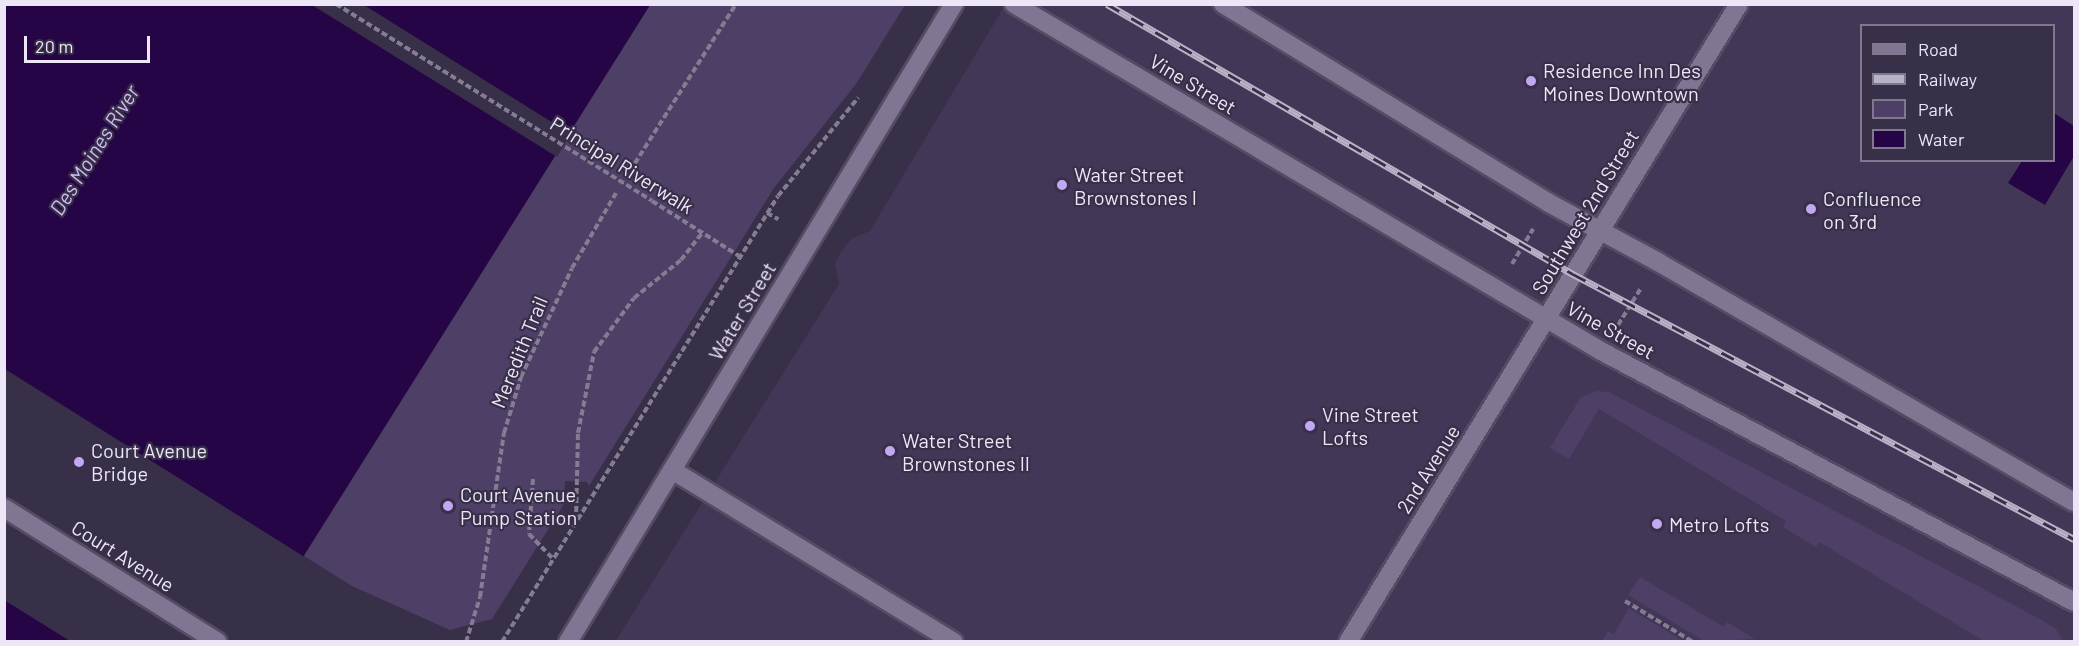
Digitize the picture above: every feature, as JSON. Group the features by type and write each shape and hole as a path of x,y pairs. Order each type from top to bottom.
{"street":[{"name":"Water Street","path":"568,642 954,4"},
{"name":"Vine Street","path":"1014,4 1546,320 2074,602"},
{"path":"1223,4 1597,231 1658,262 2074,502"},
{"name":"Southwest 2nd Street","path":"1546,320 1597,231 1739,4"},
{"name":"2nd Avenue","path":"1348,642 1546,320"},
{"path":"672,470 954,642"},
{"name":"Court Avenue","path":"4,508 218,642"}],"path":[{"name":"Principal Riverwalk","path":"336,4 702,233 681,260 634,298 594,352 578,433 576,521"},
{"path":"630,171 736,4"},
{"name":"Principal Riverwalk","path":"502,642 767,213 859,96"},
{"name":"Meredith Trail","path":"466,642 480,597 504,433 522,377 572,268 616,193"},
{"path":"767,213 778,219"},
{"path":"1510,267 1538,221"},
{"path":"702,233 739,256"},
{"path":"1617,326 1648,277"},
{"path":"532,479 529,534 553,559"},
{"path":"1625,600 1693,642"}],"shaded area":[{"path":"1005,5 2074,5 2074,641 615,642 839,284 835,264 851,239 870,231"}],"green space":[{"path":"650,5 905,5 856,84 774,188 589,486 587,482 565,481 564,504 492,619 450,630 352,586 304,556"},
{"path":"1597,391 1609,392 2040,619 2056,629 2063,641 1984,641 1819,542 1816,547 1783,527 1786,521 1599,409 1569,459 1550,448 1581,397"},
{"path":"1640,577 1724,627 1727,622 1755,639 1704,641 1628,595"},
{"path":"1629,608 1683,641 1602,641 1608,631 1614,634"}],"water":[{"name":"Des Moines River","path":"4,5 650,5 250,641 5,641"},
{"path":"2055,114 2074,126 2074,156 2045,205 2008,183 2021,162 2055,162"}],"pier":[{"path":"312,5 364,5 571,134 557,157"},
{"name":"Court Avenue Bridge","path":"5,369 306,558 253,642 70,641 4,600"}],"railway":[{"path":"1107,4 1573,274 2074,539"}],"place":[{"name":"Residence Inn Des Moines Downtown","path":"1531,81"},
{"name":"Water Street Brownstones I","path":"1062,185"},
{"name":"Confluence on 3rd","path":"1811,209"},
{"name":"Vine Street Lofts","path":"1310,426"},
{"name":"Water Street Brownstones II","path":"890,451"},
{"name":"Court Avenue Bridge","path":"79,462"},
{"name":"Court Avenue Pump Station","path":"448,506"},
{"name":"Metro Lofts","path":"1657,524"}]}
